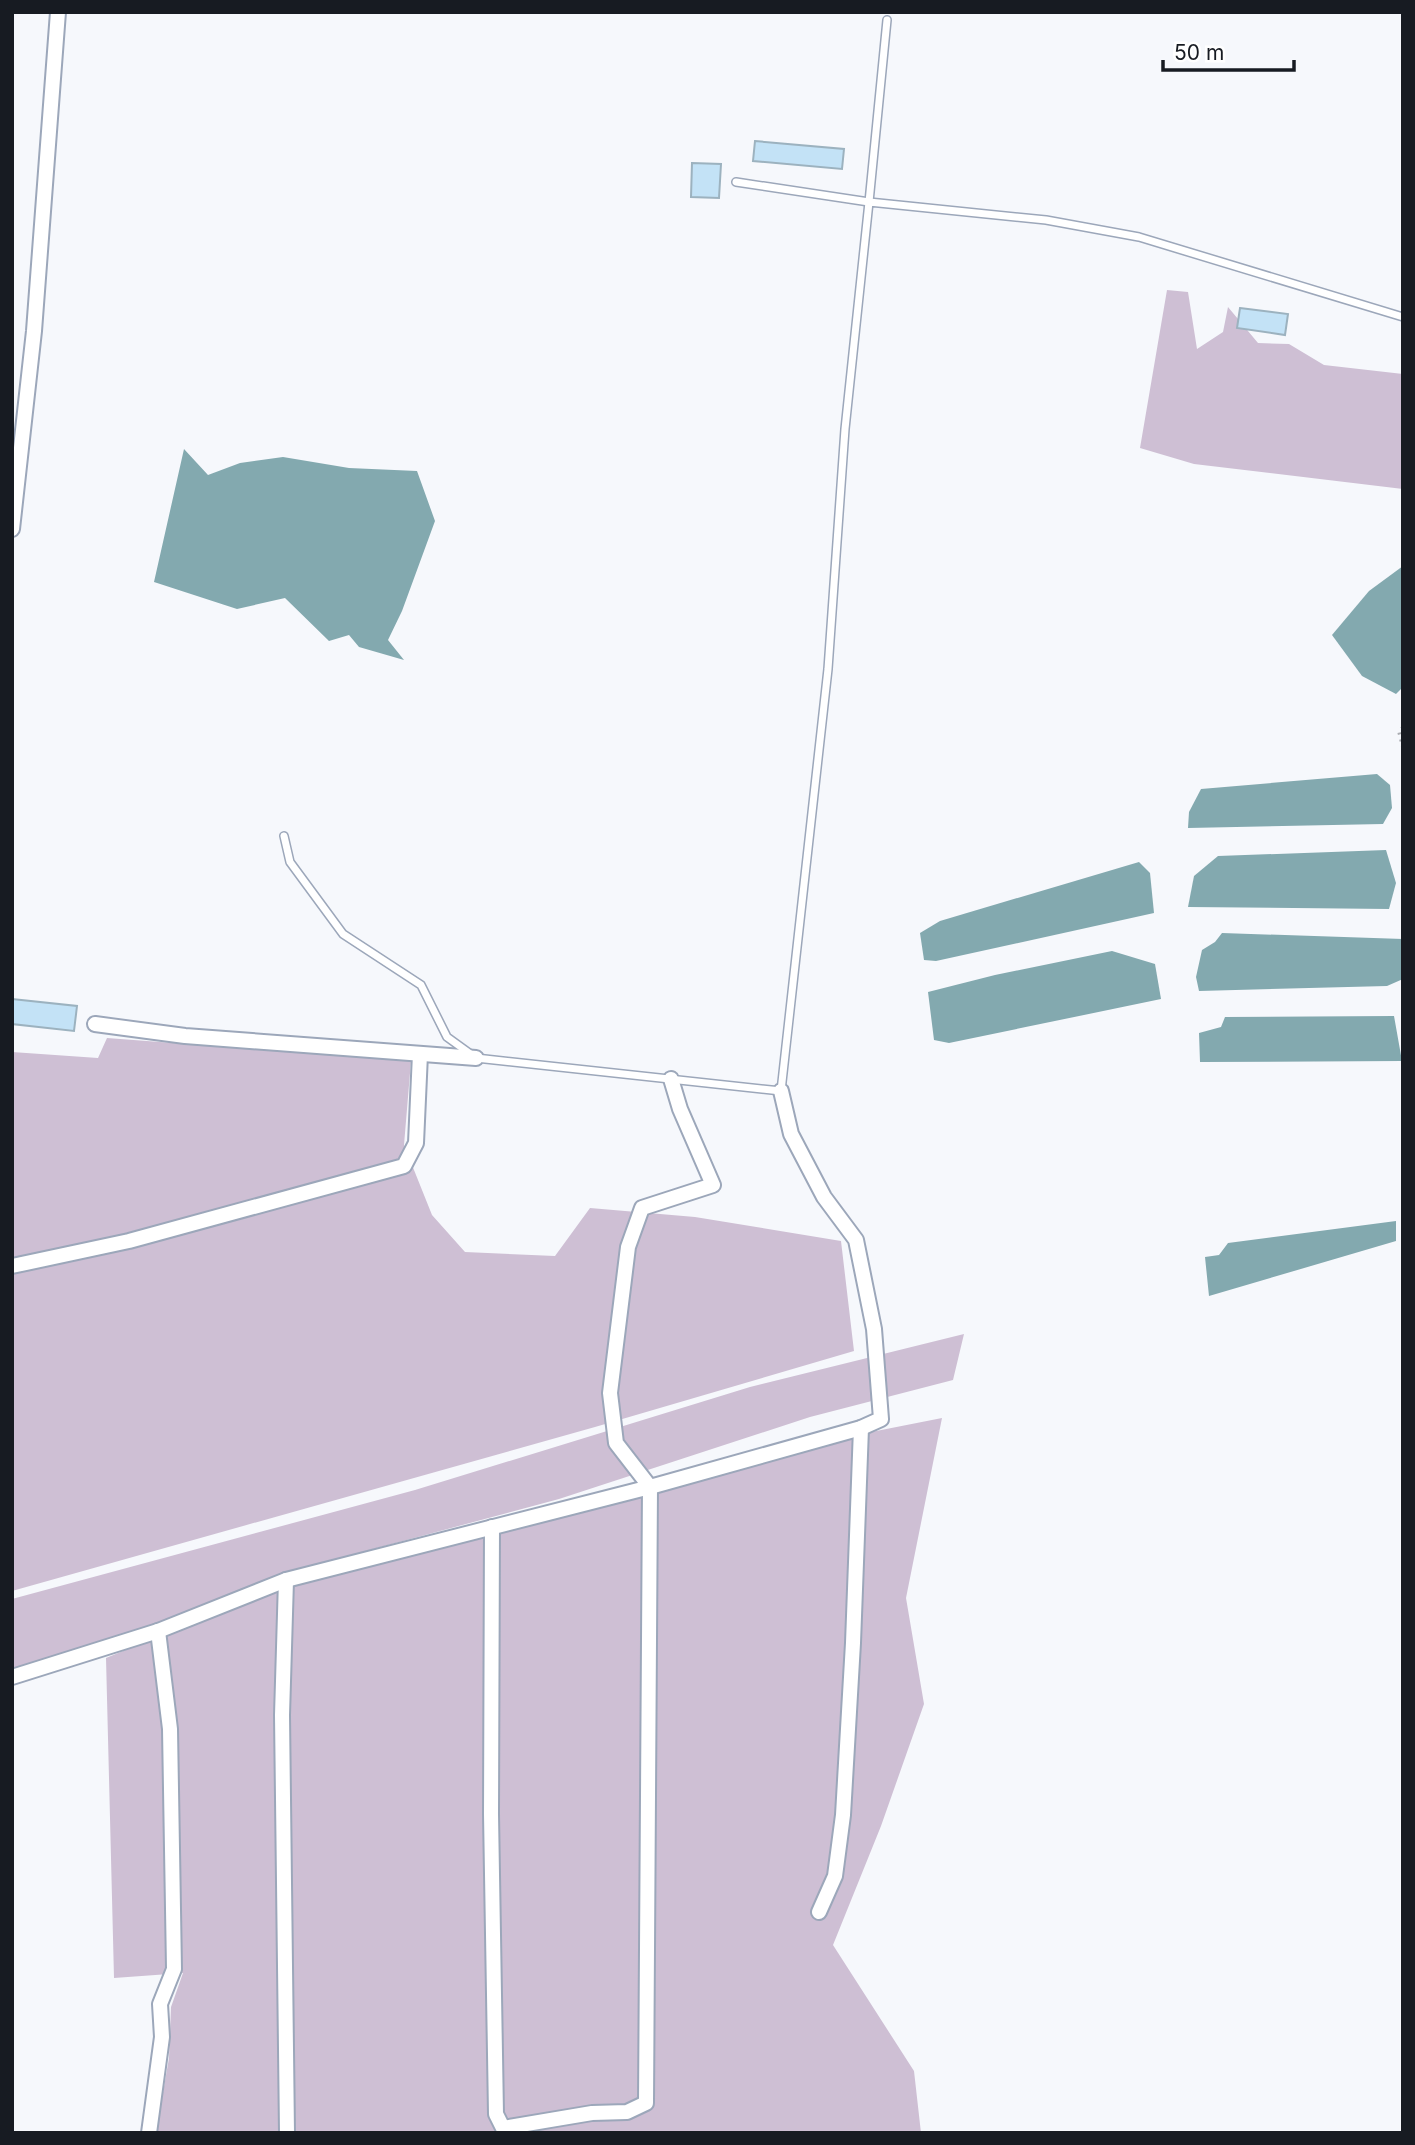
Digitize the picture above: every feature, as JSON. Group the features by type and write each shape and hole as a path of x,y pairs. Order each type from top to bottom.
{"street":[{"path":"12,529 34,331 58,12"},
{"path":"95,1024 185,1036 476,1058"},
{"path":"12,1266 129,1241 404,1166 416,1143 420,1054"},
{"path":"492,1527 491,1814 496,2114 500,2131 592,2113 627,2112 646,2103 650,1487 616,1443 610,1393 628,1247 642,1208 713,1185 680,1109 671,1079"},
{"path":"12,1677 158,1630 286,1580 650,1487 860,1428 881,1419 874,1329 856,1240 824,1197 791,1134 781,1091"},
{"path":"819,1912 835,1876 843,1815 853,1643 860,1428"},
{"path":"286,1580 282,1715 287,2133"},
{"path":"149,2133 162,2037 160,2004 174,1969 170,1729 158,1630"}],"lane":[{"path":"284,836 290,862 343,934 421,985 447,1037 476,1058 781,1091 828,670 845,429 887,20"},
{"path":"736,182 869,202 1046,220 1139,237 1403,317"}],"path":[{"path":"1403,727 1399,732 1403,748"}],"shaded area":[{"path":"1167,290 1188,292 1197,349 1223,332 1228,307 1258,343 1289,344 1324,365 1403,374 1403,489 1194,464 1140,448"},
{"path":"107,1038 411,1061 404,1145 432,1215 465,1252 555,1256 590,1208 695,1217 841,1241 854,1351 12,1591 12,1052 98,1058"},
{"path":"964,1334 953,1380 810,1417 559,1499 310,1566 94,1649 12,1670 12,1599 415,1490 750,1387"},
{"path":"942,1418 906,1598 924,1704 881,1826 833,1945 914,2071 921,2133 156,2133 169,2058 171,2007 183,1973 114,1978 106,1658 281,1586 642,1497 851,1436"}],"water":[{"path":"184,449 208,475 240,463 283,457 349,468 417,471 435,521 402,611 388,640 404,660 359,647 349,635 329,641 285,598 237,609 154,582"},
{"path":"1403,566 1403,687 1396,694 1362,676 1332,635 1369,591"},
{"path":"1377,774 1390,785 1392,808 1383,824 1188,828 1189,812 1201,789"},
{"path":"1386,850 1396,883 1389,909 1188,907 1194,876 1218,856"},
{"path":"1139,862 1150,873 1154,913 936,961 924,960 920,933 940,921"},
{"path":"1222,933 1403,939 1403,979 1387,986 1199,991 1196,977 1202,950 1215,942"},
{"path":"1112,951 1155,964 1161,999 949,1043 934,1040 928,992"},
{"path":"1394,1016 1402,1061 1200,1062 1199,1033 1221,1027 1225,1017"},
{"path":"1396,1221 1396,1241 1209,1296 1205,1257 1219,1255 1228,1243"}],"building":[{"path":"755,141 844,149 842,169 753,161"},
{"path":"692,163 721,164 719,198 691,197"},
{"path":"1240,308 1288,314 1285,335 1237,328"},
{"path":"12,999 77,1006 74,1031 12,1024"}]}
